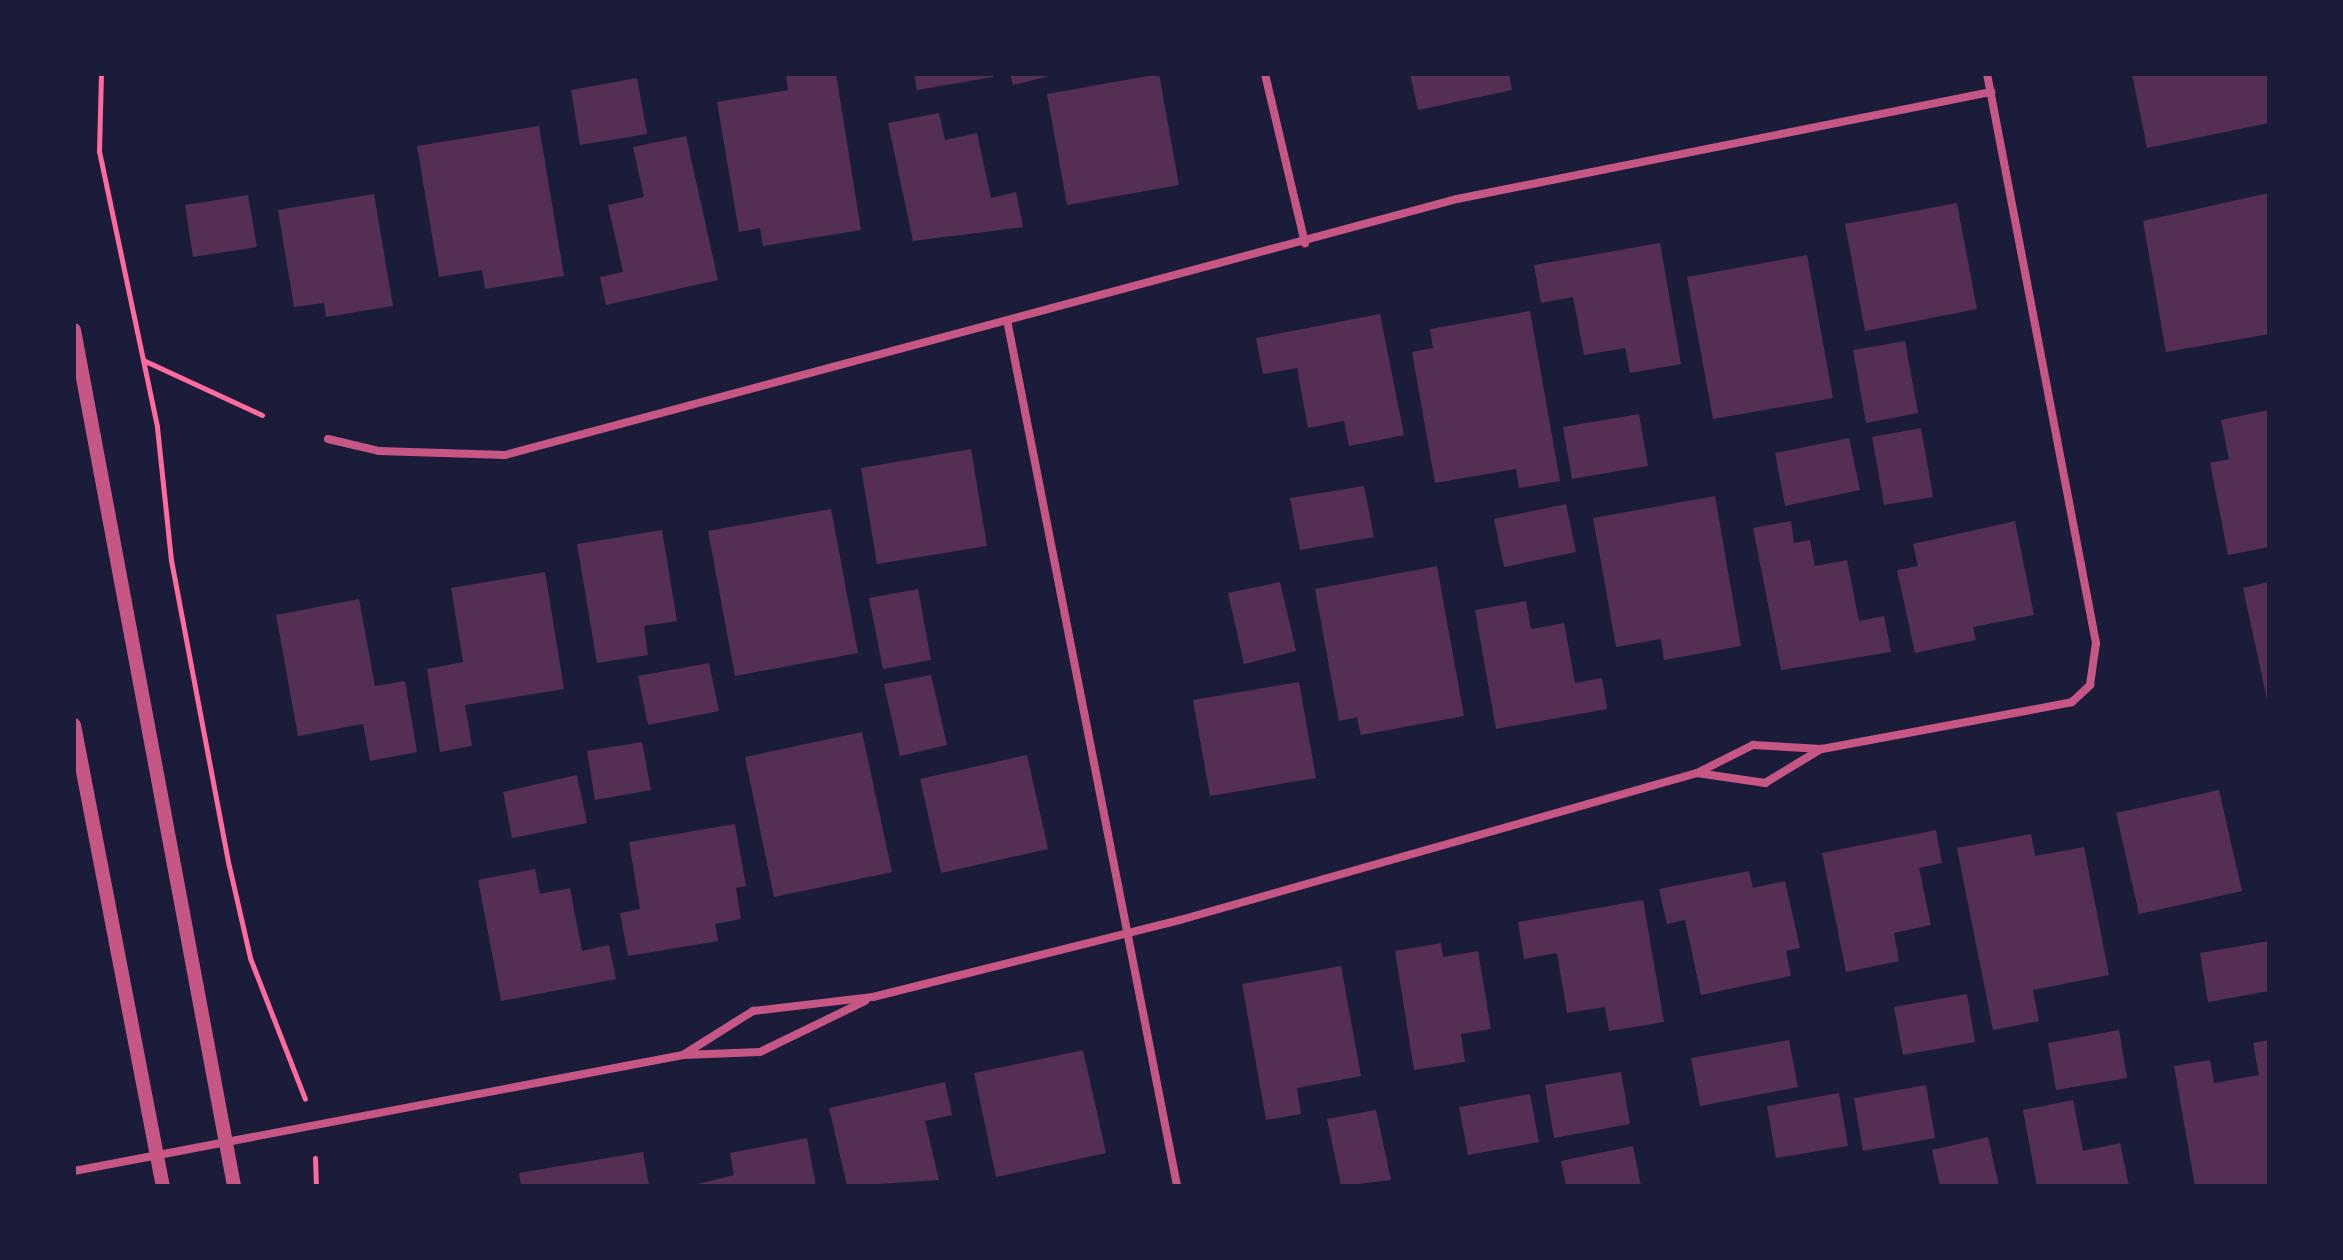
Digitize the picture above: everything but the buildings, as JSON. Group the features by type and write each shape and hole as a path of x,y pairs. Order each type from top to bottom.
{"street":[{"path":"1265,74 1305,243"},
{"path":"683,1055 753,1011 873,997 1125,934 1697,773 1753,745 1822,749 2049,710 2090,685 2096,643 1987,74"},
{"path":"328,439 379,451 505,455 1615,163 1991,92"},
{"path":"1008,325 1125,934 1177,1186"},
{"path":"74,330 234,1186"},
{"path":"74,725 163,1186"},
{"path":"1697,773 1765,783 1822,749"},
{"path":"74,1171 683,1055 760,1052 873,997"}],"path":[{"path":"101,74 99,151 143,360 229,866 250,958 305,1100"},
{"path":"143,360 262,415"},
{"path":"315,1158 316,1186"}]}
